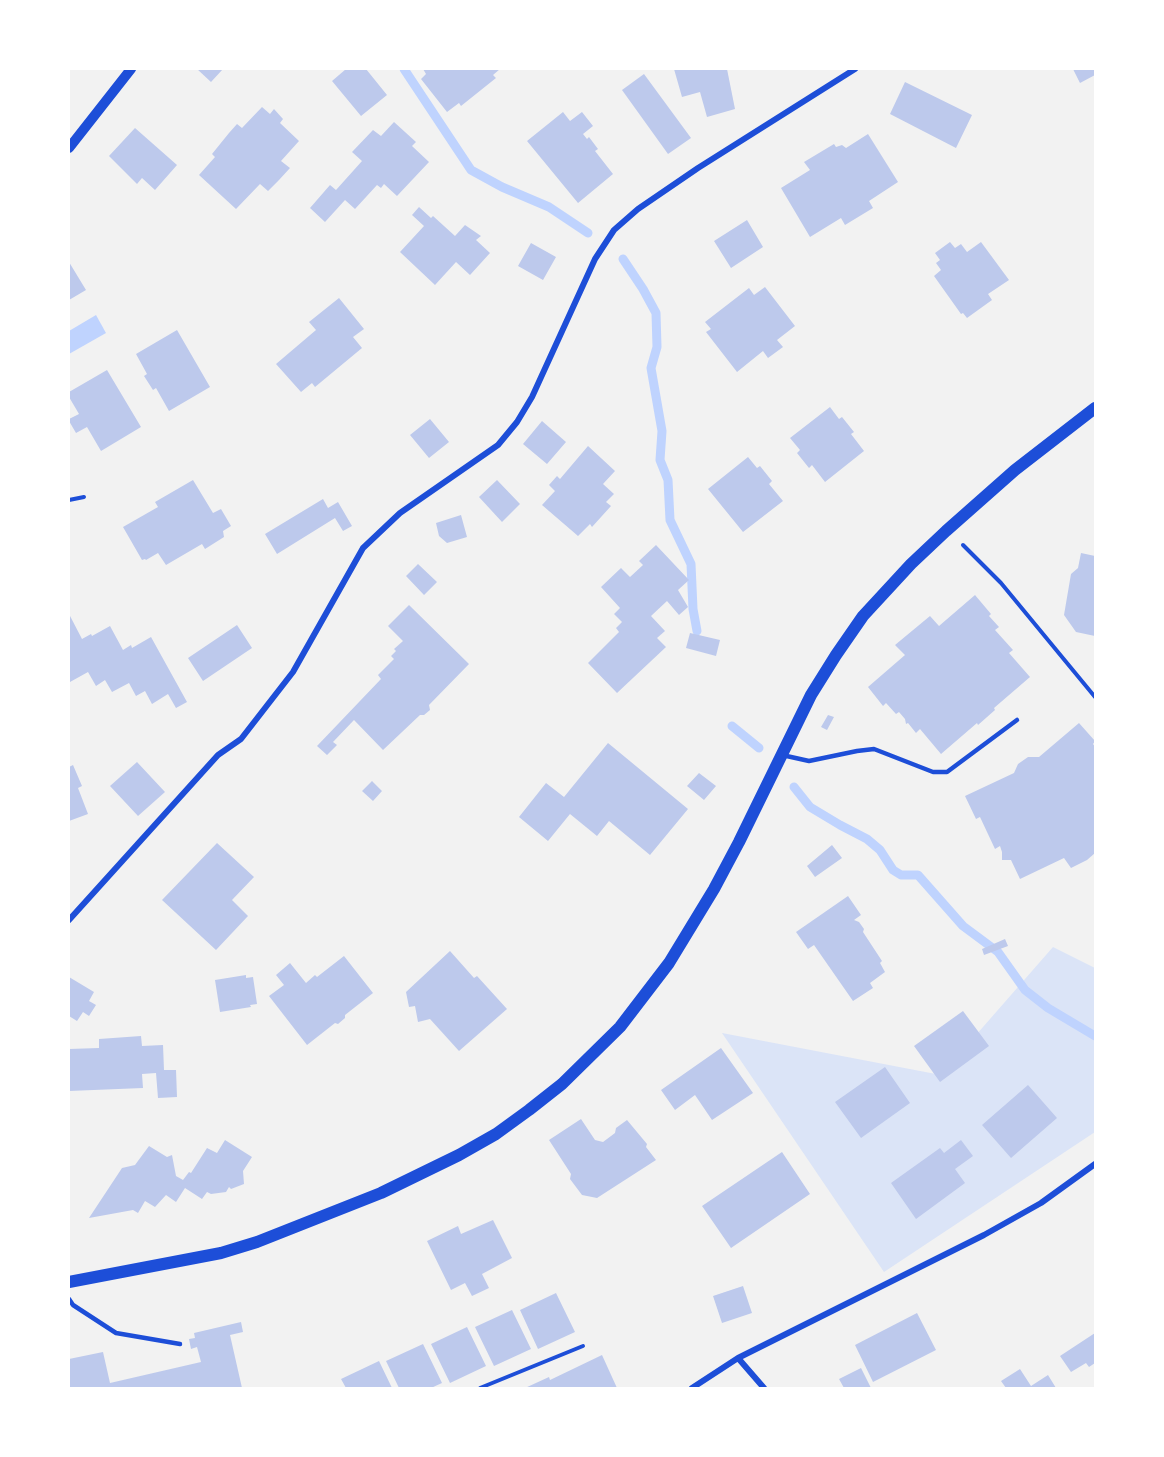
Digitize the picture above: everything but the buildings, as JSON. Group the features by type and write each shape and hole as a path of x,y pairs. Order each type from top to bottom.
{"main road":[{"path":"69,1282 184,1261 257,1242 400,1184 459,1155 529,1110 569,1077 620,1027 669,963 734,852 811,695 863,616 911,564 981,499 1095,408"}],"street":[{"path":"69,148 131,69"},
{"path":"69,920 218,755 241,739 293,672 363,548 400,513 498,445 517,422 532,397 595,259 614,230 638,209 698,168 855,69"},
{"path":"692,1388 738,1358 1041,1203 1095,1164"},
{"path":"738,1358 764,1388"}],"lane":[{"path":"780,755 809,761 874,749 933,772 946,772 1017,720"},
{"path":"69,1299 73,1305 116,1334 180,1344"}],"path":[{"path":"69,500 84,496"},
{"path":"960,542 1001,584 1095,698"},
{"path":"480,1388 583,1346"}],"shaded area":[{"path":"1053,947 1095,968 1095,1132 884,1272 722,1033 941,1075"}],"water":[{"path":"96,315 106,333 69,354 69,331"}],"waterway":[{"path":"404,69 471,170 502,187 549,207 588,233"},
{"path":"623,259 656,313 657,347 651,368 662,431 660,460 668,480 670,520 691,564 693,609 697,631"},
{"path":"732,726 759,748"},
{"path":"794,787 810,807 867,839 880,850 893,870 901,875 918,875 963,926 998,952 1025,990 1048,1008 1095,1036"}]}
